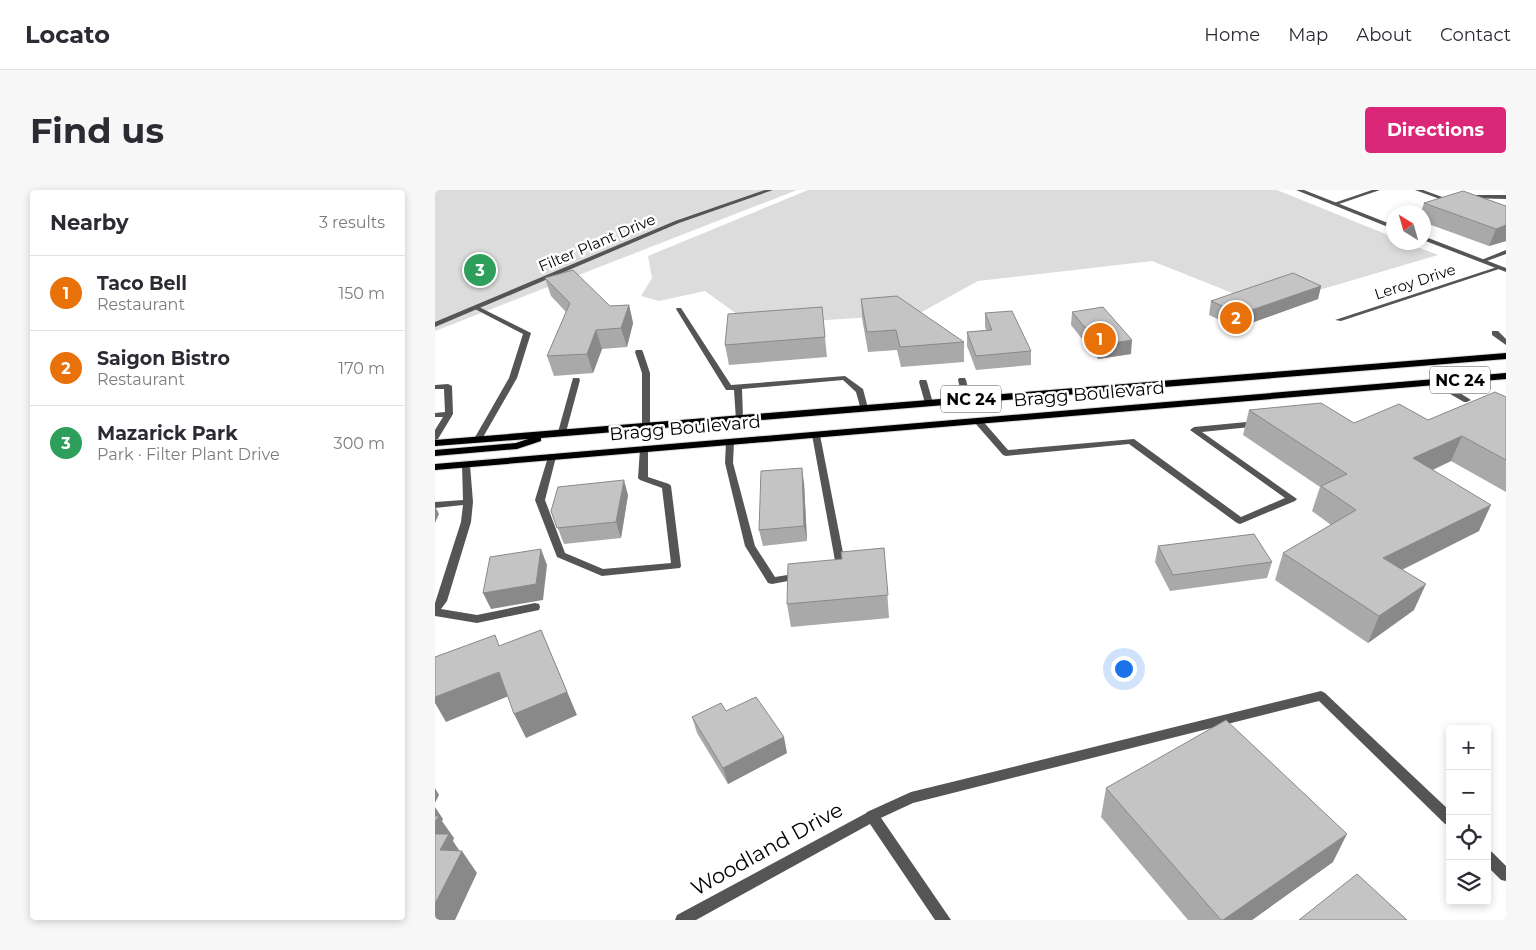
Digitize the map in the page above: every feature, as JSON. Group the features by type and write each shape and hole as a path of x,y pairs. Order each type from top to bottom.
{"main road":[{"name":"Bragg Boulevard","path":"435,443 1506,356"},
{"name":"Bragg Boulevard","path":"435,467 1506,376"},
{"path":"435,453 517,446 558,433"}],"street":[{"name":"Filter Plant Drive","path":"435,325 677,222 770,190"},
{"path":"1299,190 1386,223"},
{"path":"1335,204 1377,190"},
{"path":"1418,190 1459,204"},
{"path":"1440,198 1506,197"},
{"path":"1431,241 1503,269"},
{"path":"1482,261 1506,252"},
{"name":"Leroy Drive","path":"1339,320 1503,269"},
{"path":"477,308 527,333 513,378 478,439"},
{"path":"679,309 729,388 845,378 860,391 864,408"},
{"path":"1495,333 1506,343"},
{"path":"639,352 646,373 646,426"},
{"path":"558,433 576,380"},
{"path":"962,380 967,400"},
{"path":"923,382 929,403"},
{"path":"1436,382 1467,400"},
{"path":"435,387 448,386 449,414 435,437"},
{"path":"738,387 739,418"},
{"path":"435,415 449,414"},
{"path":"978,421 1006,453 1131,441 1240,521 1292,499 1194,430 1269,422"},
{"path":"816,435 841,568 824,571"},
{"path":"730,442 729,463 749,546 772,581 807,574"},
{"path":"552,457 540,500 561,555 602,574 676,566 666,486 643,478 644,450"},
{"path":"466,465 468,502 466,522 442,602 435,611 477,619 535,607"},
{"path":"435,505 468,502"},
{"name":"Woodland Drive","path":"682,920 872,816 911,798 1321,696 1446,816"},
{"path":"872,816 944,920"},
{"path":"1491,860 1506,875"}],"shaded area":[{"path":"435,190 797,190 435,331"},
{"path":"808,190 1277,190 1386,234 1386,250 1425,250 1438,255 1265,306 1152,261 978,281 918,314 752,325 705,291 659,301 641,296 652,278 648,256"}],"building":[{"path":"1463,191 1506,206 1506,225 1496,229 1424,203"},
{"path":"573,270 610,306 629,305 621,328 596,330 587,354 547,356 570,303 545,278"},
{"path":"1293,273 1321,286 1240,314 1211,301"},
{"path":"897,296 964,342 900,347 896,330 867,332 861,299"},
{"path":"822,307 825,337 725,345 728,314"},
{"path":"1103,307 1132,340 1100,345 1072,312"},
{"path":"1012,311 1031,351 976,356 967,332 992,330 985,313"},
{"path":"1495,392 1506,397 1506,460 1462,436 1413,458 1491,505 1383,558 1426,584 1379,616 1283,553 1356,510 1321,486 1347,474 1249,410 1321,403 1354,423 1399,404 1428,420"},
{"path":"802,468 804,526 759,530 761,471"},
{"path":"624,480 616,522 557,528 551,511 558,487"},
{"path":"1254,534 1272,562 1173,575 1158,546"},
{"path":"884,548 888,595 787,604 788,564 842,559 841,552"},
{"path":"541,549 536,584 483,593 490,557"},
{"path":"541,630 567,692 514,714 499,672 435,697 435,657 495,635 499,646"},
{"path":"756,697 784,737 723,768 692,717 721,703 726,711"},
{"path":"1226,720 1347,834 1221,920 1106,788"},
{"path":"435,834 449,834 440,850 462,851 435,904"},
{"path":"1357,874 1407,920 1299,920"}],"place":[{"name":"Mazarick Park","path":"480,270"},
{"name":"Saigon Bistro","path":"1236,318"},
{"name":"Taco Bell","path":"1100,339"}]}
